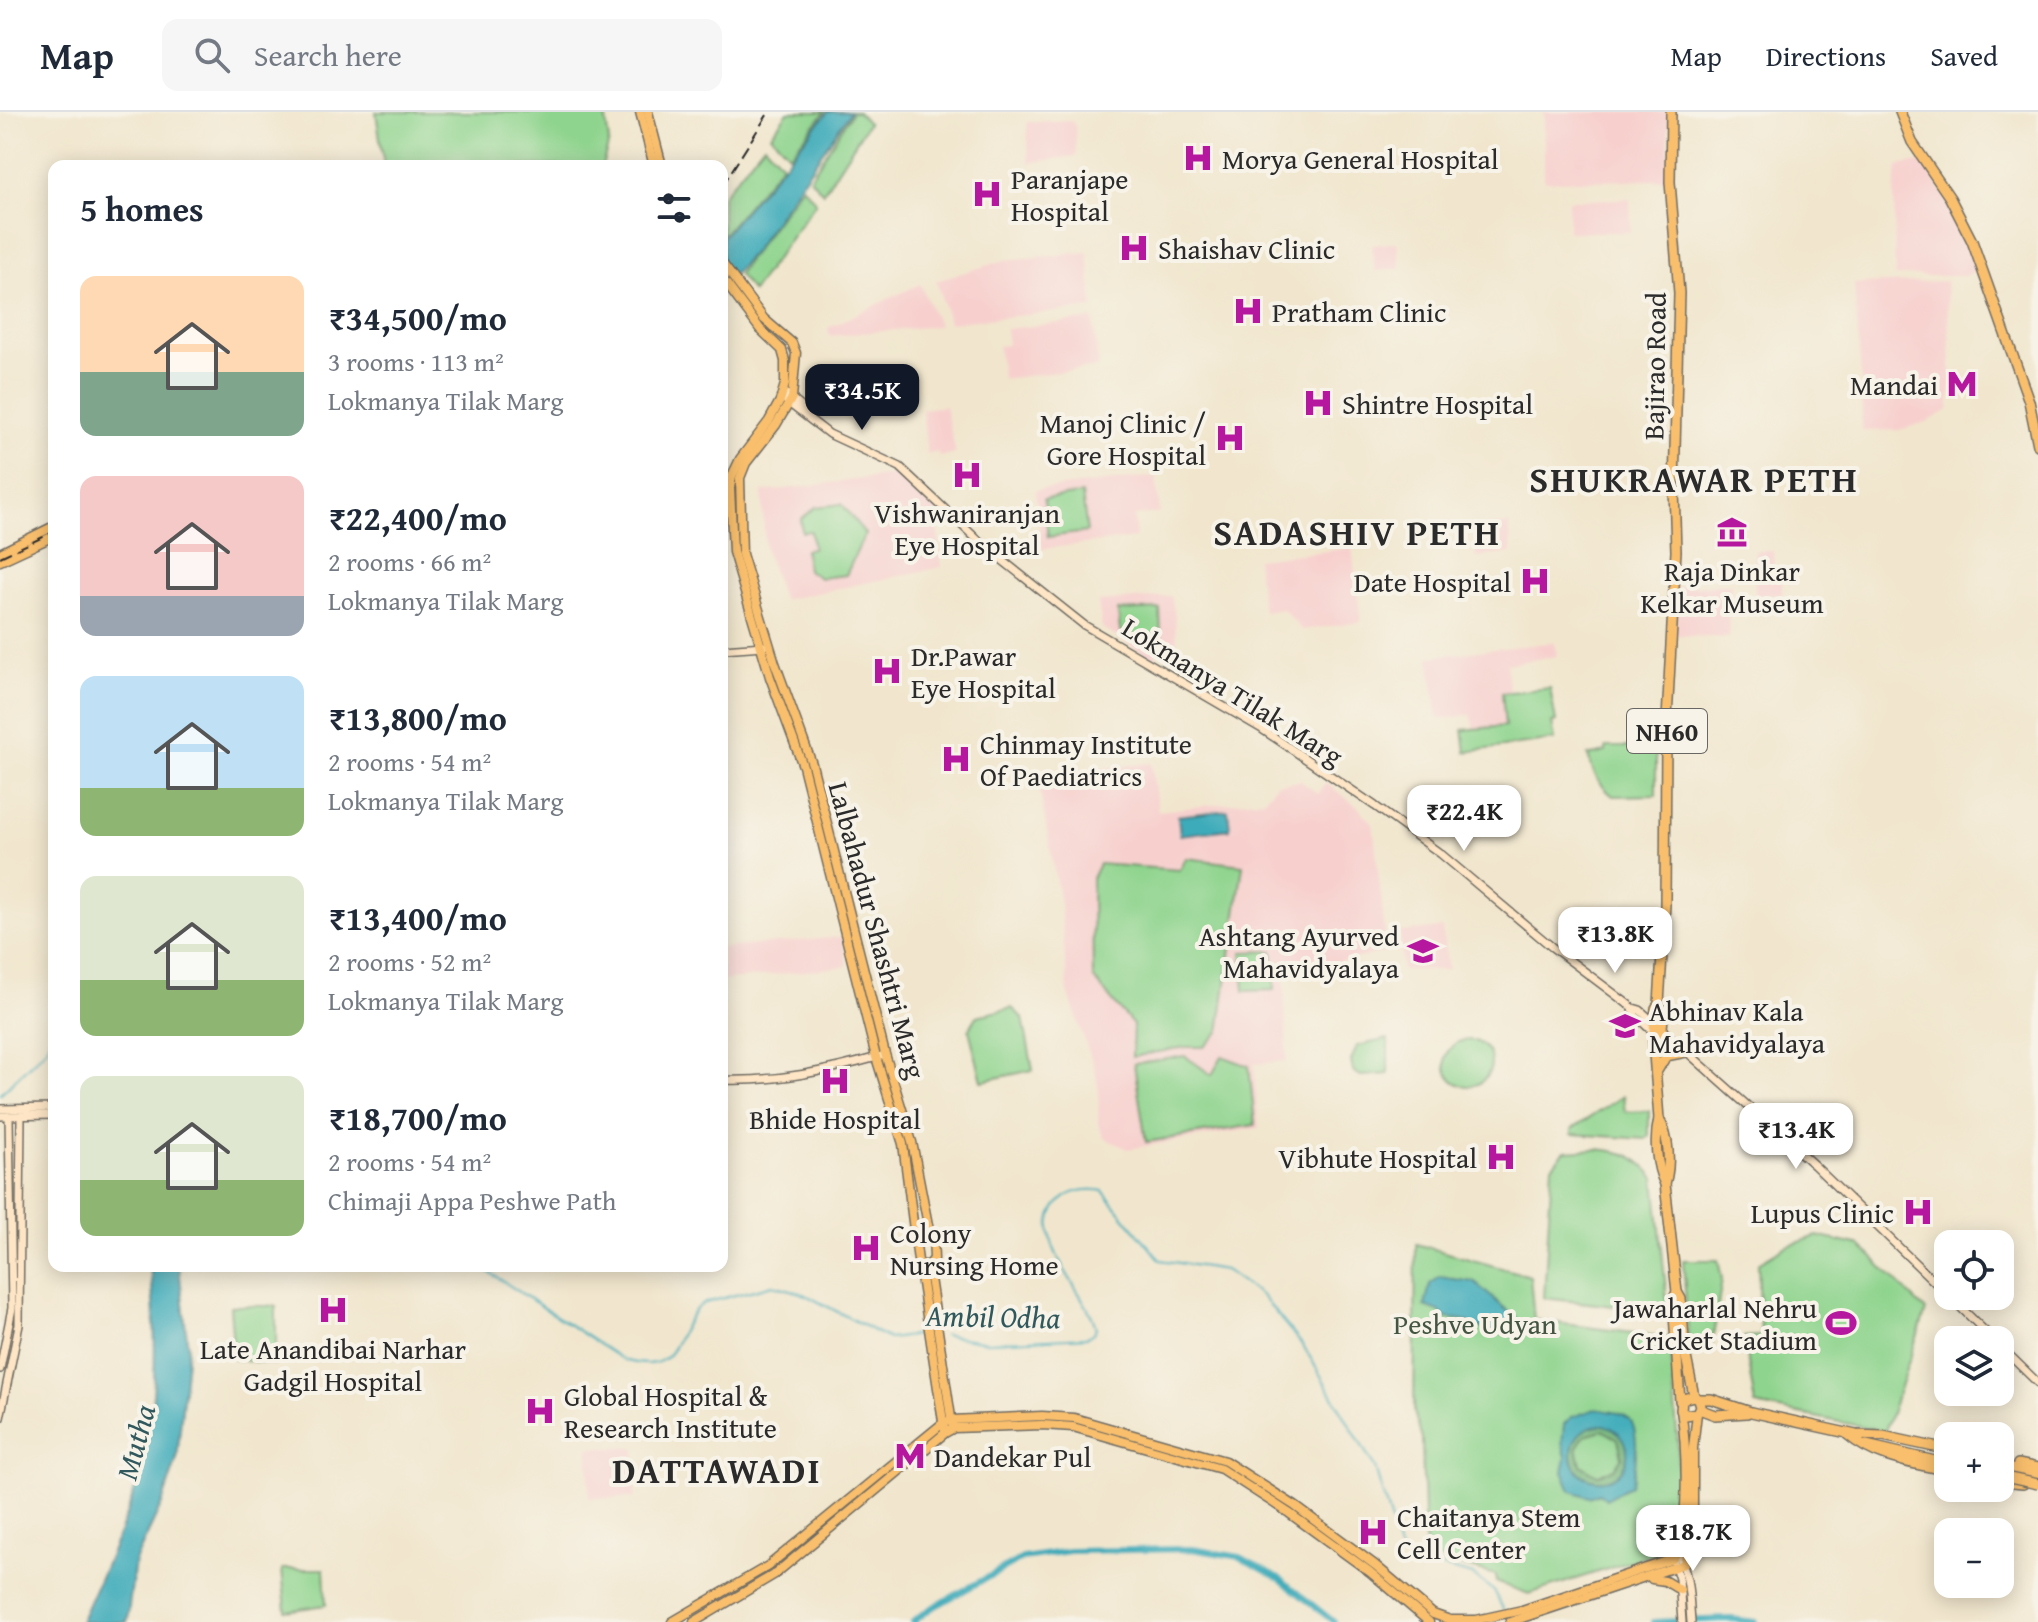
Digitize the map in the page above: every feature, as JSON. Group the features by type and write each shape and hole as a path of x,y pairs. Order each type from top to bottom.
{"highway":[{"name":"Bajirao Road","path":"1657,1028 1665,905 1666,738 1676,551 1674,488 1679,293 1670,182 1671,112"},
{"path":"1900,112 1912,142 1950,198 1972,241 2029,401 2038,445"},
{"name":"NH60","path":"1657,1028 1660,1041 1655,1048 1659,1119 1665,1130 1668,1172 1665,1184 1677,1292 1681,1299 1690,1377 1697,1404"},
{"path":"1656,1074 1666,1056 1686,1052"},
{"name":"NH60","path":"1677,1292 1673,1300 1680,1406"},
{"path":"1690,1377 1711,1399 1751,1412 1854,1438 1934,1453"},
{"path":"1711,1399 1697,1404 1686,1415 1680,1406 1685,1396 1697,1404 1715,1415 1751,1412"},
{"path":"1854,1438 1883,1436 1934,1447"},
{"path":"1854,1438 1934,1460"},
{"path":"1854,1438 1879,1455 1934,1468"},
{"path":"2014,1464 2038,1468"},
{"path":"2014,1470 2038,1474"},
{"path":"2014,1481 2038,1485"}],"main road":[{"path":"640,112 654,160"},
{"path":"648,112 655,160"},
{"name":"Lalbahadur Shashtri Marg","path":"728,271 764,319 792,343 796,353 791,401 746,463 739,488 742,554 774,690 803,766 903,1144 919,1264"},
{"path":"728,286 760,329 782,350 785,361 782,394"},
{"name":"Lalbahadur Shashtri Marg","path":"766,646 733,552 730,488 740,459 769,421 782,394"},
{"name":"Lokmanya Tilak Marg","path":"782,394 806,411 808,417 829,434 900,467 982,544 1095,632 1262,729 1441,854 1552,947 1633,1008 1640,1010 1814,1165 1934,1281"},
{"path":"0,553 48,529"},
{"path":"0,561 48,539"},
{"path":"728,649 766,646"},
{"path":"728,1080 757,1081 805,1075 880,1056"},
{"name":"Lalbahadur Shashtri Marg","path":"880,1056 912,1142 929,1230 934,1238 932,1263"},
{"path":"0,1109 48,1108"},
{"path":"0,1116 48,1115"},
{"path":"0,1418 19,1325 9,1116"},
{"path":"0,1369 16,1269 21,1116"},
{"path":"916,1231 922,1228 929,1230"},
{"path":"919,1264 927,1266 932,1263"},
{"path":"927,1284 932,1263"},
{"path":"919,1264 927,1284 949,1427"},
{"name":"Lokmanya Tilak Marg","path":"1964,1310 1980,1326"},
{"path":"2014,1360 2038,1383"},
{"path":"672,1622 757,1573 949,1427 1065,1417 1225,1461 1295,1506 1375,1565 1433,1614 1461,1621 1497,1616 1513,1618 1644,1579 1677,1561 1693,1519 1693,1448 1697,1404"},
{"path":"1680,1406 1685,1493 1677,1561 1691,1622"},
{"path":"1028,1421 1086,1429 1221,1469 1289,1513 1370,1572 1429,1622"},
{"path":"694,1622 775,1574 860,1496"},
{"path":"1513,1618 1677,1561"},
{"path":"1644,1579 1665,1581 1683,1593"},
{"path":"1682,1622 1683,1593"}],"shaded area":[{"path":"1544,112 1668,112 1669,180 1544,181"},
{"path":"1071,120 1075,126 1076,156 1029,163 1027,122"},
{"path":"1924,161 1959,221 1980,269 1965,276 1895,276 1894,193 1898,166"},
{"path":"1630,199 1631,232 1568,232 1568,200"},
{"path":"1397,242 1400,268 1375,271 1372,245"},
{"path":"1088,252 1093,308 949,323 936,281 1005,260"},
{"path":"1946,281 1952,380 1949,410 1927,422 1900,430 1862,431 1854,284"},
{"path":"920,284 939,326 830,336 828,328"},
{"path":"1093,319 1099,367 1002,379 998,346 1007,345 1006,329"},
{"path":"945,406 956,454 939,457 938,452 927,454 922,409"},
{"path":"900,474 935,508 942,567 783,600 765,549 762,492"},
{"path":"1156,476 1160,513 1134,516 1136,538 1042,549 1035,490"},
{"path":"1509,524 1512,553 1476,557 1473,528"},
{"path":"1352,548 1361,622 1302,630 1283,609 1263,612 1256,559"},
{"path":"1755,551 1773,551 1774,568 1782,568 1782,595 1755,595"},
{"path":"1731,584 1728,638 1676,635 1676,587"},
{"path":"1171,596 1177,644 1162,645 1154,659 1102,628 1098,602"},
{"path":"1555,642 1557,656 1506,664 1510,692 1501,693 1505,726 1475,729 1471,715 1438,719 1429,657"},
{"path":"1151,763 1158,811 1264,799 1277,784 1301,781 1318,794 1326,783 1358,807 1373,823 1387,952 1284,973 1287,1061 1254,1064 1259,1128 1128,1149 1104,1138 1098,1124 1099,1092 1095,1070 1068,992 1060,903 1037,775"},
{"name":"Ashtang Ayurved Mahavidyalaya","path":"1442,928 1448,970 1402,970 1400,932"},
{"path":"842,937 847,966 728,980 728,947"},
{"path":"589,1448 635,1448 635,1498 589,1498"}],"green space":[{"path":"376,112 605,112 609,142 604,160 383,160"},
{"path":"788,112 825,112 790,155 771,135"},
{"path":"852,112 858,112 868,123 823,193 810,178"},
{"path":"764,144 782,164 728,229 728,189"},
{"path":"802,186 816,202 752,292 738,274"},
{"path":"1082,494 1087,532 1048,537 1044,499"},
{"path":"842,504 865,534 846,575 820,578 807,570 805,550 813,548 811,531 802,532 801,519 816,507"},
{"path":"1160,609 1161,640 1156,643 1120,631 1118,611"},
{"path":"1550,688 1556,722 1552,723 1555,740 1466,752 1463,730 1505,726 1502,693"},
{"path":"1606,747 1656,747 1656,795 1613,796 1608,792 1597,778 1588,756 1606,752"},
{"path":"1186,858 1243,865 1219,1032 1205,1047 1186,1047 1132,1057 1133,1025 1093,978 1092,878 1099,864 1180,870"},
{"path":"1273,951 1275,990 1244,991 1242,952"},
{"path":"1012,1008 1023,1018 1033,1070 982,1081 969,1030 977,1016"},
{"path":"1388,1039 1388,1074 1361,1076 1353,1071 1351,1061 1357,1046"},
{"path":"1468,1040 1484,1047 1491,1063 1484,1079 1468,1086 1452,1079 1445,1063 1452,1047"},
{"path":"1185,1056 1212,1075 1222,1056 1249,1066 1255,1125 1146,1142 1134,1064"},
{"path":"1623,1096 1625,1112 1649,1111 1649,1135 1646,1139 1572,1134 1572,1129"},
{"path":"1597,1149 1630,1156 1655,1178 1668,1312 1544,1298 1552,1166 1565,1151"},
{"name":"Jawaharlal Nehru Cricket Stadium","path":"1817,1236 1861,1246 1926,1311 1885,1431 1755,1405 1744,1337 1761,1336 1758,1263 1785,1247"},
{"name":"Peshve Udyan","path":"1416,1244 1530,1276 1534,1320 1670,1338 1678,1447 1677,1530 1664,1551 1529,1594 1496,1582 1496,1575 1425,1555 1422,1439 1414,1412"},
{"path":"1683,1260 1718,1260 1722,1279 1711,1351 1689,1348"},
{"path":"230,1306 276,1306 276,1364 234,1359"},
{"path":"1603,1424 1615,1429 1627,1447 1624,1466 1608,1479 1596,1480 1585,1476 1577,1470 1573,1461 1575,1441 1590,1426","holes":["1602,1430 1618,1439 1622,1457 1614,1469 1597,1475 1581,1465 1577,1447 1585,1435"]},
{"path":"282,1569 324,1569 326,1605 286,1611"}],"water":[{"path":"828,112 850,112 754,251 728,280 728,230"},
{"path":"1228,810 1230,829 1180,835 1178,816"},
{"path":"150,1272 180,1272 188,1348 177,1459 162,1504 135,1561 127,1622 80,1622 115,1543 143,1462 155,1364"},
{"path":"1440,1277 1474,1282 1522,1323 1522,1332 1517,1336 1486,1330 1463,1320 1445,1318 1439,1311 1425,1306 1430,1284"},
{"path":"1598,1408 1627,1417 1636,1439 1631,1485 1606,1499 1599,1493 1589,1497 1571,1491 1563,1472 1566,1457 1562,1443 1564,1424 1572,1417","holes":["1603,1425 1615,1430 1627,1447 1624,1466 1617,1474 1596,1480 1577,1470 1572,1451 1581,1433 1590,1427"]}],"waterway":[{"path":"0,1094 48,1044"},
{"name":"Ambil Odha","path":"944,1335 988,1342 1087,1337 1093,1333 1096,1328 1091,1314 1061,1264 1050,1230 1052,1214 1066,1197 1081,1191 1103,1191 1160,1260 1225,1270 1262,1296 1304,1347 1375,1468 1399,1549 1412,1559 1473,1575 1495,1592 1503,1609"},
{"name":"Ambil Odha","path":"489,1272 623,1360 642,1364 655,1363 672,1351 698,1307 773,1285 802,1293 889,1339 925,1334"},
{"path":"913,1622 930,1609 1023,1558 1069,1551 1192,1549 1240,1557 1279,1578 1334,1622"},
{"path":"1653,1622 1731,1619 1755,1622"}],"railway":[{"path":"728,177 769,112"},
{"path":"0,557 48,535"}],"place":[{"name":"Morya General Hospital","path":"1198,158"},
{"name":"Paranjape Hospital","path":"987,194"},
{"name":"Shaishav Clinic","path":"1134,248"},
{"name":"Pratham Clinic","path":"1248,311"},
{"name":"Mandai","path":"1962,384"},
{"name":"Shintre Hospital","path":"1318,403"},
{"name":"Manoj Clinic / Gore Hospital","path":"1230,438"},
{"name":"Vishwaniranjan Eye Hospital","path":"967,475"},
{"name":"Raja Dinkar Kelkar Museum","path":"1732,532"},
{"name":"Date Hospital","path":"1535,581"},
{"name":"Dr.Pawar Eye Hospital","path":"887,671"},
{"name":"Chinmay Institute Of Paediatrics","path":"956,759"},
{"name":"Ashtang Ayurved Mahavidyalaya","path":"1423,951"},
{"name":"Abhinav Kala Mahavidyalaya","path":"1625,1026"},
{"name":"Bhide Hospital","path":"835,1081"},
{"name":"Vibhute Hospital","path":"1501,1157"},
{"name":"Lupus Clinic","path":"1918,1212"},
{"name":"Colony Nursing Home","path":"866,1248"},
{"name":"Late Anandibai Narhar Gadgil Hospital","path":"333,1310"},
{"name":"Jawaharlal Nehru Cricket Stadium","path":"1841,1323"},
{"name":"Global Hospital & Research Institute","path":"540,1411"},
{"name":"Dandekar Pul","path":"910,1456"},
{"name":"Chaitanya Stem Cell Center","path":"1373,1532"}],"district":[{"name":"SHUKRAWAR PETH","path":"1694,478"},
{"name":"SADASHIV PETH","path":"1357,531"},
{"name":"DATTAWADI","path":"717,1469"}],"water label":[{"name":"Mutha","path":"135,1442"}]}
